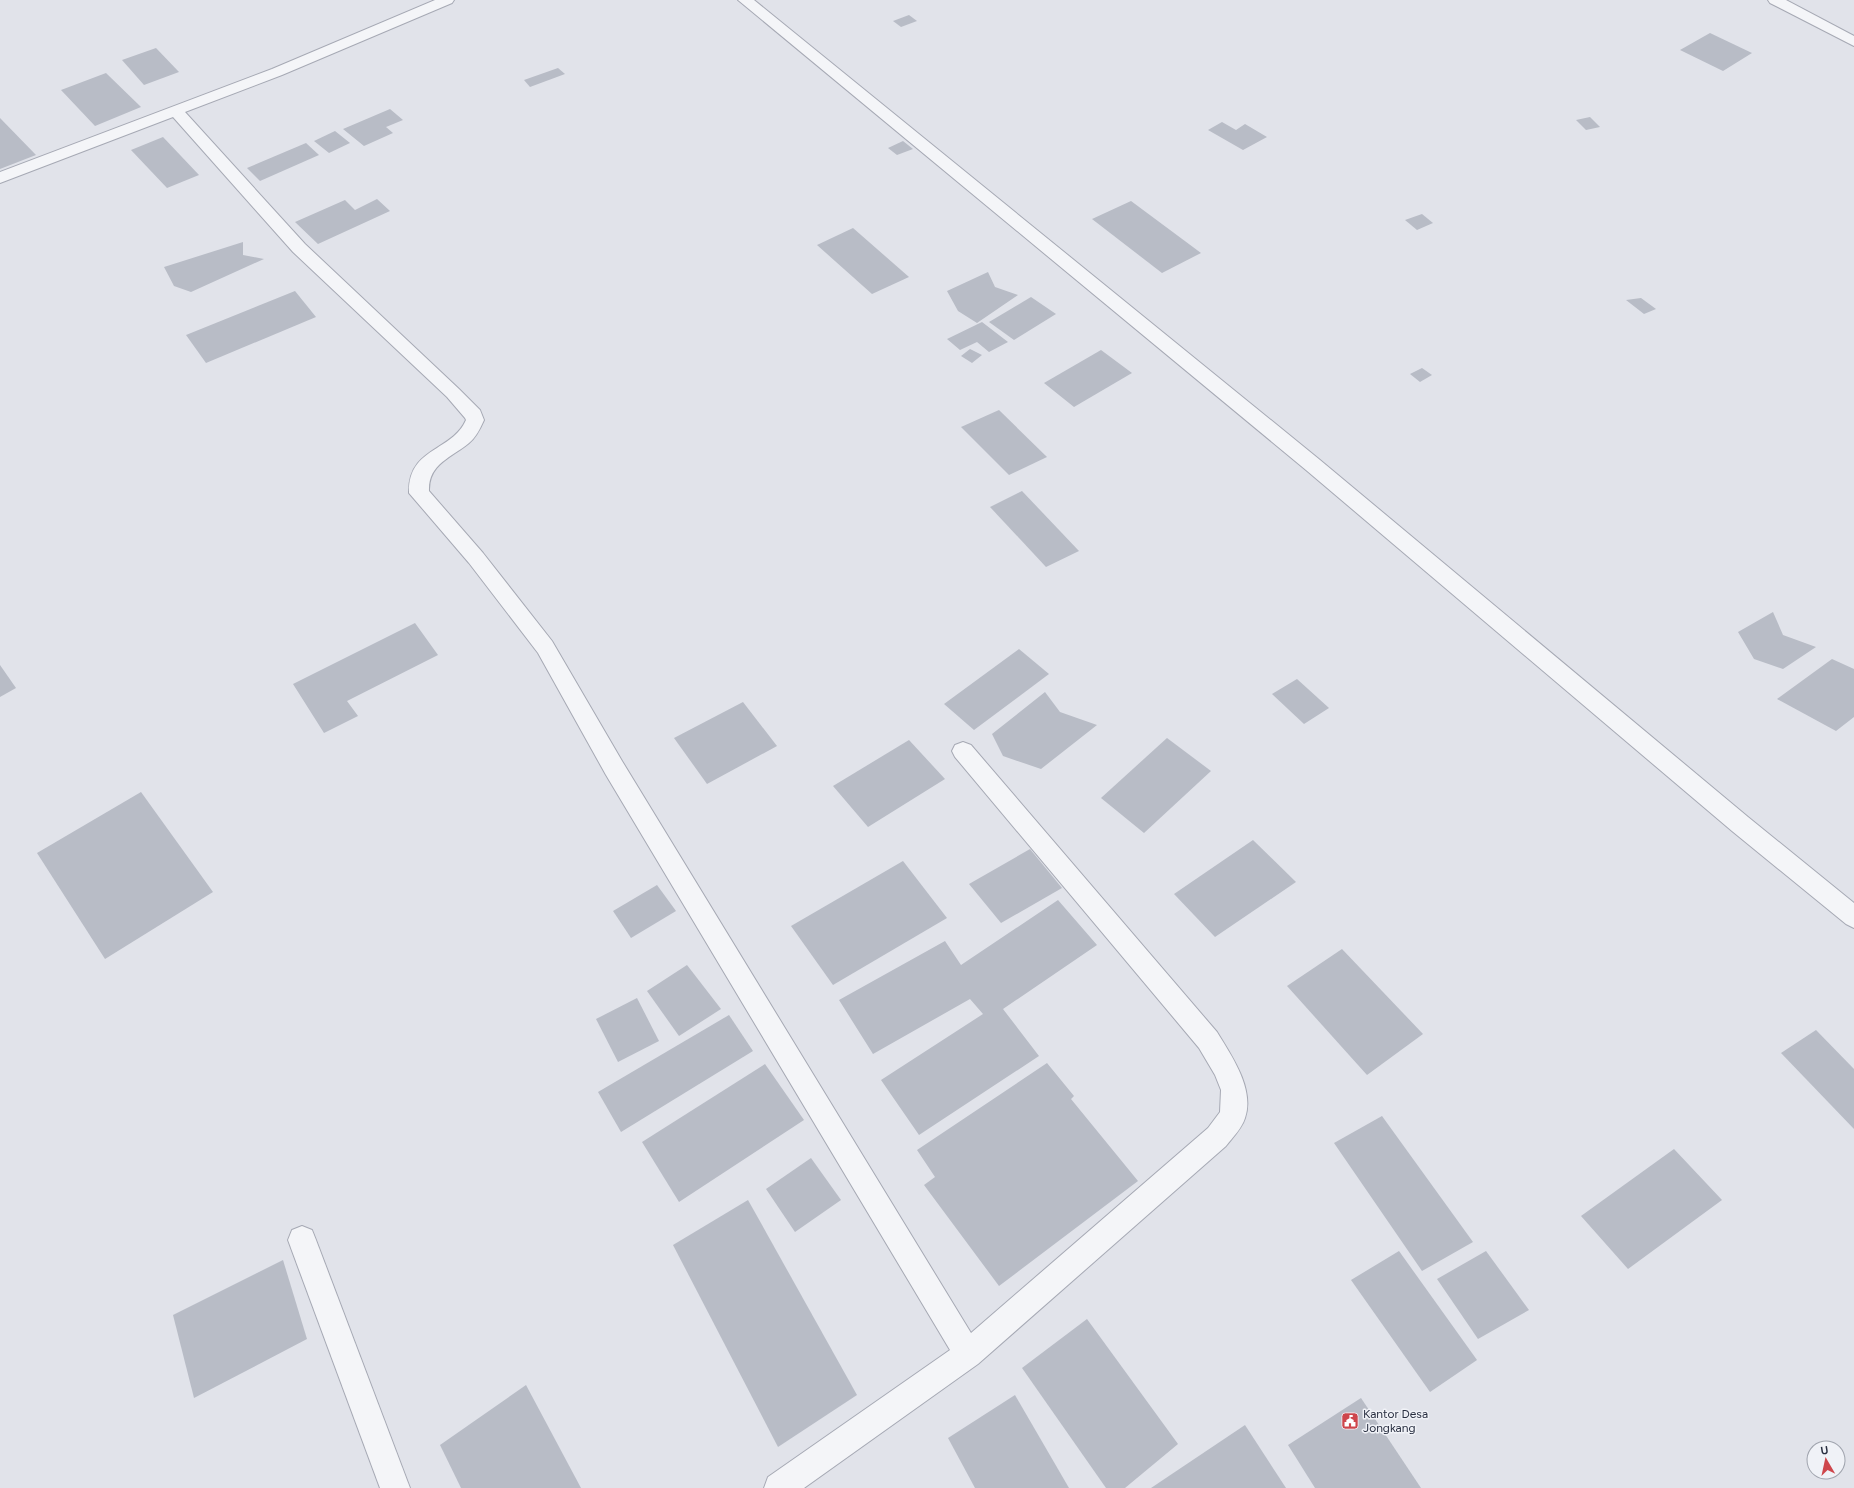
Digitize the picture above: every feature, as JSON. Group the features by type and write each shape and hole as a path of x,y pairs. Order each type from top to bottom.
{"street":[{"path":"0,178 277,72 447,0"},
{"path":"744,0 1313,465 1740,824 1854,917"},
{"path":"1775,0 1854,42"},
{"path":"176,111 299,248 453,394 472,416 474,420 470,431 424,468 418,483 419,493 476,558 545,647 614,768 968,1354"},
{"path":"779,1488 968,1354 1217,1137 1233,1116 1234,1090 1224,1067 1208,1040 963,751"},
{"path":"302,1240 395,1488"}],"building":[{"path":"909,15 917,21 901,27 893,21"},
{"path":"1710,33 1752,53 1723,71 1680,50"},
{"path":"156,48 179,72 144,85 122,60"},
{"path":"558,68 565,74 530,87 524,80"},
{"path":"106,73 141,107 95,126 61,90"},
{"path":"390,109 403,120 386,127 393,133 364,146 343,129"},
{"path":"1590,117 1600,127 1586,130 1576,120"},
{"path":"0,118 36,155 0,169"},
{"path":"1222,122 1236,130 1245,124 1267,137 1243,150 1208,130"},
{"path":"335,131 350,143 329,153 314,141"},
{"path":"163,137 199,175 167,188 131,150"},
{"path":"903,141 913,149 897,155 888,148"},
{"path":"306,143 319,155 260,181 247,168"},
{"path":"377,199 390,211 318,244 295,222 345,200 355,210"},
{"path":"1131,201 1201,253 1162,273 1092,219"},
{"path":"1422,214 1433,223 1417,230 1405,220"},
{"path":"853,228 909,277 872,294 817,245"},
{"path":"243,242 243,255 264,259 191,292 174,286 164,267"},
{"path":"988,272 995,287 1018,295 977,323 958,311 947,291"},
{"path":"295,291 316,317 206,363 186,335"},
{"path":"1031,297 1056,314 1014,340 989,322"},
{"path":"1641,298 1656,309 1644,314 1626,300"},
{"path":"982,322 1008,342 989,352 977,342 960,350 947,339"},
{"path":"970,349 982,355 972,363 961,356"},
{"path":"1101,350 1132,373 1074,407 1044,383"},
{"path":"1422,368 1432,375 1420,382 1410,374"},
{"path":"999,410 1047,457 1009,475 961,427"},
{"path":"1022,491 1079,551 1046,567 990,507"},
{"path":"1773,612 1783,635 1816,647 1783,669 1754,659 1738,632"},
{"path":"415,623 438,655 347,701 358,716 324,733 293,684"},
{"path":"1019,649 1049,674 974,730 944,704"},
{"path":"1832,659 1854,669 1854,717 1836,731 1777,699"},
{"path":"0,665 16,688 0,697"},
{"path":"1297,679 1329,708 1304,724 1272,694"},
{"path":"1045,692 1060,712 1097,725 1041,769 1003,756 992,734"},
{"path":"743,702 777,746 707,784 674,738"},
{"path":"1167,738 1211,771 1144,833 1101,798"},
{"path":"909,740 945,779 868,827 833,786"},
{"path":"141,792 213,892 105,959 37,853"},
{"path":"1253,840 1296,882 1215,937 1174,894"},
{"path":"1030,849 1062,888 1001,923 969,884"},
{"path":"903,861 947,918 833,985 791,926"},
{"path":"657,885 676,911 631,938 613,911"},
{"path":"1058,900 1097,945 1003,1009 1039,1056 919,1135 881,1080 983,1014 970,999 873,1054 839,1000 945,941 961,965"},
{"path":"1342,949 1423,1034 1367,1075 1287,986"},
{"path":"687,965 721,1009 679,1036 647,991"},
{"path":"637,998 659,1041 618,1062 596,1019"},
{"path":"729,1015 753,1051 621,1132 598,1092"},
{"path":"1816,1030 1854,1069 1854,1129 1781,1053"},
{"path":"1047,1063 1074,1096 1071,1099 1138,1181 999,1286 924,1185 935,1177 917,1150"},
{"path":"765,1064 804,1120 679,1202 642,1142"},
{"path":"1382,1116 1473,1242 1422,1271 1334,1143"},
{"path":"1674,1149 1722,1200 1628,1269 1581,1216"},
{"path":"811,1158 841,1200 795,1232 766,1189"},
{"path":"748,1200 857,1395 778,1447 673,1245"},
{"path":"1399,1251 1477,1360 1430,1392 1351,1280"},
{"path":"1486,1251 1529,1310 1478,1339 1437,1279"},
{"path":"283,1260 307,1339 194,1398 173,1315"},
{"path":"1087,1319 1178,1444 1125,1488 1106,1488 1022,1368"},
{"path":"526,1385 581,1488 461,1488 440,1445"},
{"path":"1015,1395 1069,1488 975,1488 948,1438"},
{"name":"Kantor Desa Jongkang","path":"1361,1398 1421,1488 1315,1488 1288,1445"},
{"path":"1245,1425 1286,1488 1151,1488"}],"place":[{"name":"Kantor Desa Jongkang","path":"1350,1421"}]}
